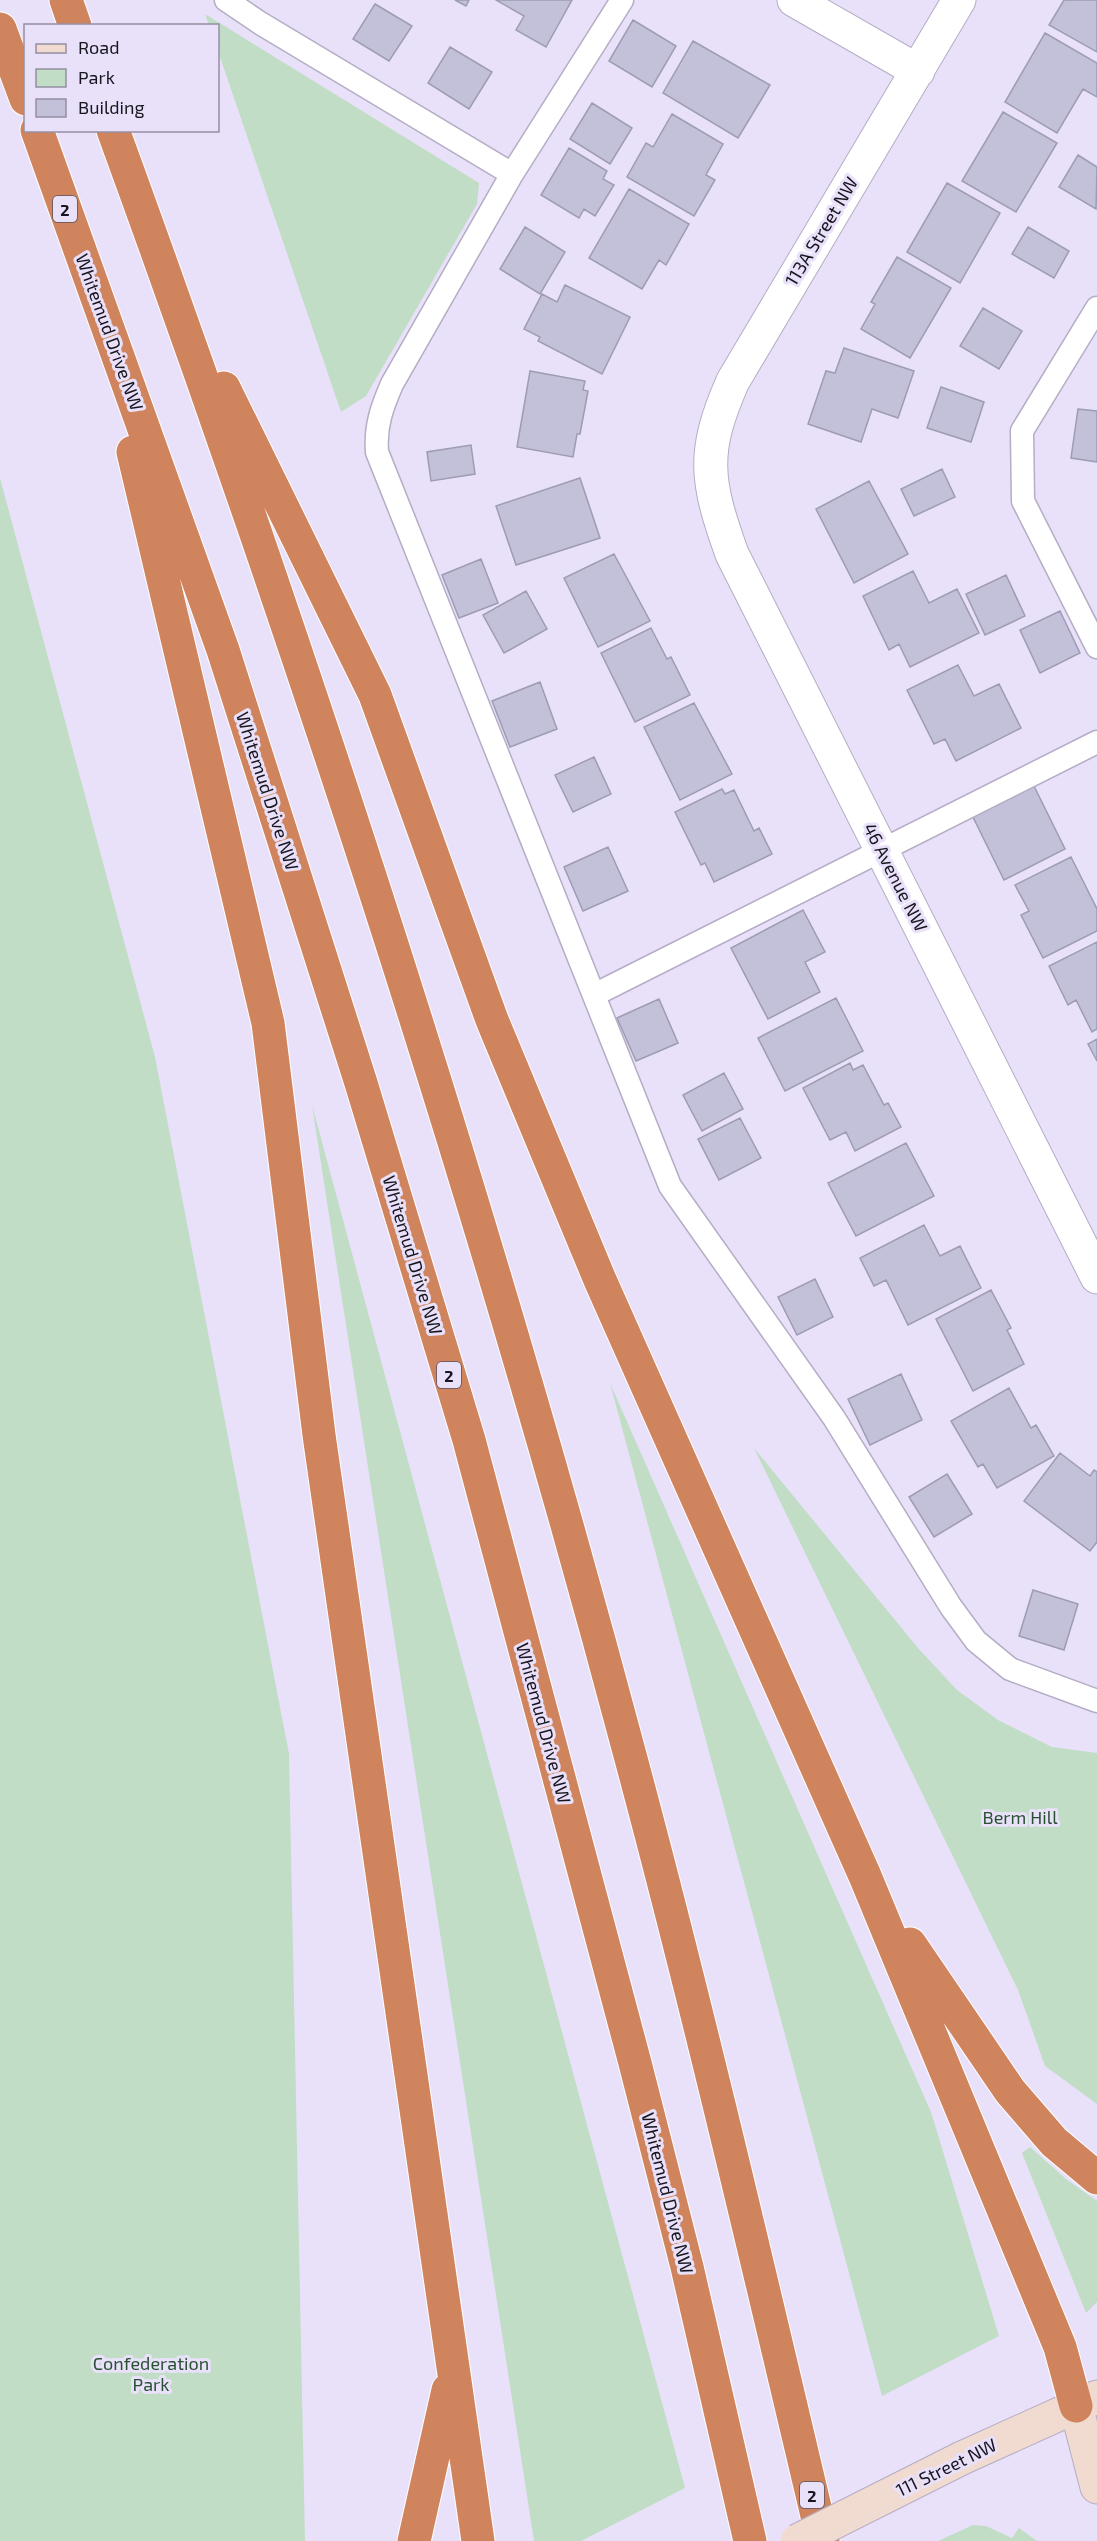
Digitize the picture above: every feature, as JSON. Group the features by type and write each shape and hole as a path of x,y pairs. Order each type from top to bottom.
{"highway":[{"path":"66,0 74,24"},
{"path":"0,29 24,94"},
{"name":"Whitemud Drive NW","path":"38,132 223,650 361,1083 469,1440 635,2063 687,2267 750,2541"},
{"name":"2","path":"114,132 293,637 400,968 538,1423 639,1790 823,2541"},
{"path":"158,254 375,695 492,1020 600,1280 865,1876 1060,2347 1086,2402"},
{"path":"94,287 268,1023 319,1435 478,2541"},
{"path":"865,1876 1010,2091 1054,2142 1097,2178"},
{"path":"414,2541 452,2371"}],"main road":[{"name":"111 Street NW","path":"797,2541 962,2458 1086,2402"},
{"path":"1086,2402 1097,2487"}],"street":[{"path":"794,0 918,71"},
{"name":"113A Street NW","path":"709,472 717,420 733,381 959,0"},
{"name":"46 Avenue NW","path":"709,472 718,514 732,554 1097,1277"}],"lane":[{"path":"226,0 270,30 512,174"},
{"path":"622,0 512,174 392,384 381,410 375,433 377,452 670,1186 834,1418 951,1607 976,1641 1010,1669 1097,1701"},
{"path":"1097,308 1022,430 1023,501 1097,647"},
{"path":"594,995 883,852 1097,742"}],"green space":[{"path":"205,14 479,183 477,204 366,396 341,412 219,54 219,24 209,24"},
{"name":"Confederation Park","path":"0,478 155,1057 289,1754 305,2541 0,2541"},
{"path":"312,1105 685,2488 581,2541 534,2541"},
{"path":"610,1383 931,2112 999,2336 882,2396"},
{"name":"Berm Hill","path":"754,1448 918,1648 957,1690 998,1720 1052,1747 1097,1753 1097,2104 1045,2066 1018,1990"},
{"path":"1030,2147 1066,2179 1097,2201 1097,2302 1086,2313 1022,2153"},
{"path":"973,2525 986,2526 1012,2538 1019,2528 1037,2541 938,2541"}],"building":[{"path":"455,0 469,0 466,6"},
{"path":"496,0 572,0 546,47 516,30 524,16"},
{"path":"1064,0 1097,0 1097,52 1049,25"},
{"path":"375,4 412,26 389,61 353,39"},
{"path":"633,20 676,46 652,87 609,61"},
{"path":"1045,33 1097,63 1097,97 1083,89 1057,133 1005,102"},
{"path":"693,41 770,85 738,138 663,93"},
{"path":"450,47 492,72 469,109 428,83"},
{"path":"592,103 632,128 610,164 570,139"},
{"path":"1003,112 1057,143 1016,212 962,181"},
{"path":"672,114 723,144 706,175 715,180 694,216 627,177 646,143 653,147"},
{"path":"569,148 607,171 603,179 614,185 595,216 584,209 579,218 541,195"},
{"path":"1078,155 1097,167 1096,209 1059,187"},
{"path":"947,183 1000,213 960,283 907,252"},
{"path":"629,189 689,224 666,265 659,260 642,289 589,258"},
{"path":"525,227 565,252 540,294 500,269"},
{"path":"1028,227 1069,251 1054,278 1012,254"},
{"path":"897,257 951,288 910,358 861,329 875,304 871,302"},
{"path":"565,285 630,317 602,374 538,341 540,337 524,329 542,294 557,302"},
{"path":"983,308 1022,331 999,369 960,346"},
{"path":"844,348 914,371 898,418 872,409 861,442 808,424 826,371 835,373"},
{"path":"530,371 585,381 583,390 588,391 573,457 517,447"},
{"path":"941,387 984,402 971,442 927,428"},
{"path":"1078,409 1097,411 1097,462 1071,458"},
{"path":"471,445 475,474 431,481 427,452"},
{"path":"942,469 955,497 914,516 901,489"},
{"path":"580,478 600,538 516,565 496,506"},
{"path":"869,481 908,554 854,583 816,509"},
{"path":"614,554 650,621 598,647 564,578"},
{"path":"481,559 498,603 459,618 442,575"},
{"path":"913,571 929,603 957,589 979,633 910,667 899,644 889,650 863,596"},
{"path":"1006,575 1025,616 985,635 966,594"},
{"path":"526,591 547,629 504,653 483,615"},
{"path":"1060,611 1080,653 1040,673 1020,630"},
{"path":"651,628 667,659 671,657 690,695 635,722 601,653"},
{"path":"958,665 974,696 999,684 1021,728 956,761 945,739 934,744 907,690"},
{"path":"540,682 557,729 510,747 492,701"},
{"path":"694,703 732,774 680,800 644,727"},
{"path":"594,757 611,794 573,812 555,775"},
{"path":"1031,780 1065,849 1004,880 970,811"},
{"path":"722,789 725,794 734,790 754,831 759,828 772,854 714,882 705,863 701,865 675,812"},
{"path":"608,847 628,891 583,911 564,867"},
{"path":"1071,857 1097,909 1097,931 1043,958 1021,915 1029,911 1015,885"},
{"path":"803,910 825,952 805,962 820,992 768,1019 731,948"},
{"path":"1097,942 1097,1029 1092,1032 1076,1000 1068,1005 1049,966"},
{"path":"836,998 863,1051 785,1091 758,1038"},
{"path":"659,999 678,1043 636,1061 617,1018"},
{"path":"1097,1039 1097,1061 1088,1044"},
{"path":"850,1063 853,1070 863,1065 884,1105 888,1103 901,1127 855,1151 846,1132 830,1140 803,1088"},
{"path":"724,1073 743,1109 702,1131 683,1095"},
{"path":"740,1118 761,1158 719,1180 698,1139"},
{"path":"906,1143 934,1196 856,1236 828,1183"},
{"path":"924,1225 940,1256 960,1246 981,1288 908,1325 886,1280 874,1286 860,1258"},
{"path":"815,1279 833,1317 797,1335 778,1297"},
{"path":"991,1290 1011,1328 1007,1330 1024,1364 973,1391 936,1319"},
{"path":"901,1374 922,1420 870,1445 848,1399"},
{"path":"1009,1388 1031,1428 1036,1425 1054,1456 997,1488 983,1464 978,1467 951,1421"},
{"path":"1060,1453 1090,1476 1094,1470 1097,1472 1097,1542 1090,1551 1024,1501"},
{"path":"947,1474 972,1514 934,1537 909,1497"},
{"path":"1033,1590 1078,1604 1064,1650 1019,1636"}]}
